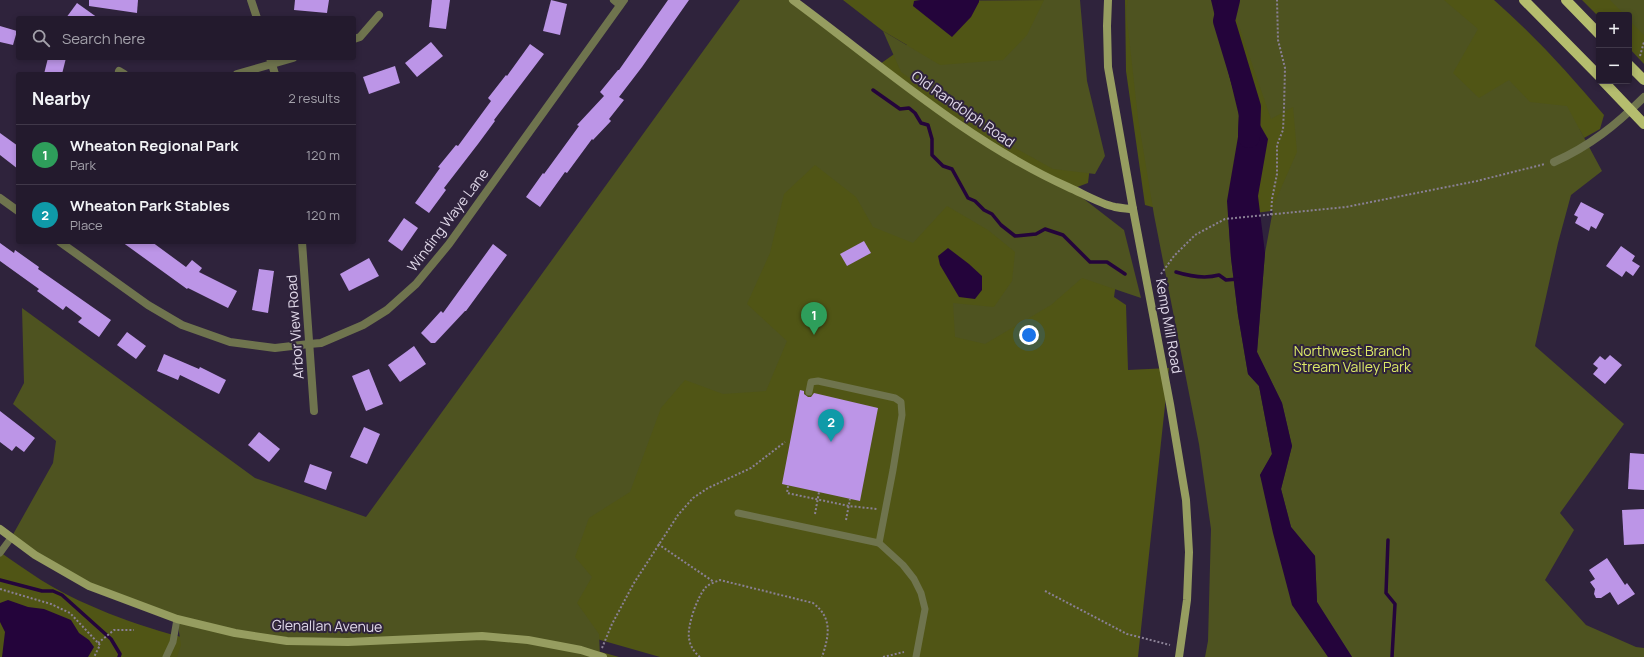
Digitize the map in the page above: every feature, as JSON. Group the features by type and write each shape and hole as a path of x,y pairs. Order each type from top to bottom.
{"main road":[{"path":"1524,0 1596,73"},
{"path":"1566,0 1596,31"},
{"path":"1632,68 1644,80"},
{"path":"1606,84 1644,124"}],"street":[{"path":"251,0 256,16"},
{"name":"Old Randolph Road","path":"793,0 922,97 1000,152 1038,174 1078,192 1114,207 1133,209"},
{"name":"Kemp Mill Road","path":"1108,0 1108,68 1170,404 1186,500 1189,552 1187,600 1182,646 1179,657"},
{"name":"Winding Waye Lane","path":"63,244 148,305 182,325 230,342 274,348 321,343 363,325 387,310 416,284 449,244 619,2"},
{"path":"356,38 360,36 379,15"},
{"path":"242,72 271,61 274,72"},
{"path":"1554,162 1602,136 1632,110 1644,97"},
{"path":"0,198 16,210"},
{"name":"Arbor View Road","path":"302,244 314,411"},
{"name":"Glenallan Avenue","path":"0,529 35,555 89,586 177,619 235,634 287,641 348,642 482,636 528,640 581,650 601,657"}],"lane":[{"path":"809,392 811,382 818,381 895,398 901,402 902,415 879,543"},
{"path":"738,513 879,543 903,565 914,579 922,593 925,609 916,657"},
{"path":"0,553 11,538"},
{"path":"166,657 173,642 177,619"}],"path":[{"path":"1271,215 1272,199 1277,174 1277,144 1282,130 1284,108 1284,68 1278,40 1277,0"},
{"path":"1640,56 1644,42"},
{"path":"1161,274 1174,256 1195,235 1225,219 1346,207 1477,181 1554,162"},
{"path":"601,657 612,624 658,544 678,515 693,498 708,488 751,468 785,442"},
{"path":"788,486 787,493 849,506 878,509"},
{"path":"815,514 819,492"},
{"path":"846,520 850,499"},
{"path":"658,544 714,582"},
{"path":"700,657 694,652 689,638 691,622 698,599 706,586 720,580 813,603 822,610 828,623 827,640 822,657"},
{"path":"0,589 51,604 70,613 100,645 94,657"},
{"path":"1045,591 1127,634 1162,644 1182,646"},
{"path":"98,643 114,630 134,630"},
{"path":"883,657 904,652"}],"green space":[{"path":"740,0 794,0 1000,152 1071,189 1124,230 1141,298 1082,278 1051,305 985,344 955,337 953,303 994,307 1012,281 1015,252 988,230 947,206 913,243 873,227 856,197 815,165 784,194 770,253 747,304 787,341 766,391 723,394 685,380 661,408 630,492 589,518 575,557 592,577 577,603 599,634 600,656 603,657 177,657 181,645 177,619 89,586 11,538 53,463 56,441 13,404 24,383 22,308 255,478 366,517"},
{"path":"753,0 1121,248 1114,297 1126,305 1128,370 1169,368 1138,657 660,657 569,631 374,553"},
{"path":"843,0 1052,0 1091,158 1088,183 1069,190 1004,157 880,64 907,45 883,31"},
{"path":"1044,0 1080,0 1087,81 1105,156 1095,174 1053,169 983,130 901,72 883,31 940,65 1003,60 1027,35"},
{"path":"1125,0 1494,0 1551,56 1604,115 1600,129 1584,138 1579,129 1445,175 1271,211 1231,216 1174,213 1145,205 1126,71"},
{"path":"1128,0 1211,0 1239,116 1238,137 1227,201 1231,258 1238,315 1248,374 1259,386 1272,454 1260,475 1328,657 1205,657 1208,641 1211,529 1199,444 1154,215 1138,118 1126,11"},
{"name":"Northwest Branch Stream Valley Park","path":"1238,0 1444,0 1478,29 1453,73 1479,98 1509,80 1530,102 1567,106 1602,171 1571,195 1558,243 1535,346 1624,424 1560,513 1574,530 1545,580 1586,625 1636,647 1644,648 1644,657 1352,657 1317,602 1315,556 1291,527 1281,489 1292,446 1282,403 1257,352 1265,253 1274,204 1297,152 1293,107 1271,119 1234,12"},
{"path":"1582,0 1644,0 1644,64 1632,51 1632,12 1596,12 1596,14"},
{"path":"1610,0 1644,0 1644,35 1632,23 1632,12 1622,12"},
{"path":"0,552 41,580 98,609 159,631 200,642 562,641 619,657 0,657"}],"shaded area":[{"path":"979,0 979,2 971,17 952,37 913,6 914,1"},
{"path":"1211,0 1238,0 1234,12 1237,85 1268,139 1258,196 1265,253 1257,352 1282,403 1292,446 1281,489 1291,527 1315,556 1317,602 1352,657 1328,657 1292,605 1273,533 1260,475 1272,454 1259,386 1248,374 1238,315 1231,258 1227,201 1238,137 1239,116"},
{"path":"948,248 982,276 982,290 975,299 959,297 940,265 938,256"},
{"path":"8,600 28,607 44,609 71,620 79,633 89,640 94,647 88,657 2,657 5,632 0,622 0,603"}],"building":[{"path":"89,0 138,0 137,13 89,6"},
{"path":"295,0 329,0 327,13 294,10"},
{"path":"432,0 450,0 446,29 429,27"},
{"path":"551,0 567,4 560,35 543,31"},
{"path":"668,0 689,0 619,97 624,100 609,119 611,121 593,140 592,139 567,173 565,172 540,207 526,197 579,126 577,125 604,96 600,92 619,70"},
{"path":"77,3 95,16 67,16"},
{"path":"0,26 16,31 13,45 0,42"},
{"path":"431,42 443,56 417,77 405,63"},
{"path":"530,44 544,54 444,188 446,190 429,213 415,203 440,168 438,167 456,145 458,146 491,101 488,98 506,75 507,76"},
{"path":"48,60 66,60 62,72 44,72"},
{"path":"395,66 400,83 369,94 363,77"},
{"path":"0,133 16,145 16,167 0,155"},
{"path":"1581,202 1604,214 1596,229 1591,226 1589,231 1575,223 1578,217 1574,215"},
{"path":"404,218 418,228 402,251 388,241"},
{"path":"864,241 871,253 847,266 840,254"},
{"path":"0,243 14,253 15,250 39,267 38,269 111,320 99,337 78,322 82,318 66,306 63,310 37,291 39,289 0,261"},
{"path":"125,244 155,244 186,267 192,260 202,268 199,272 237,291 228,308 188,288 187,289"},
{"path":"493,244 507,255 466,311 435,343 431,343 421,333 441,311 443,313"},
{"path":"1621,246 1635,256 1632,261 1640,266 1633,276 1626,271 1622,277 1606,266"},
{"path":"369,258 379,276 349,291 340,274"},
{"path":"259,269 274,271 268,313 252,310"},
{"path":"127,332 146,346 136,359 117,345"},
{"path":"414,346 426,364 400,382 388,365"},
{"path":"164,354 199,369 200,367 226,380 219,394 180,375 178,380 157,371"},
{"path":"1610,355 1622,365 1605,384 1593,374 1598,368 1593,364 1600,356 1605,360"},
{"path":"369,369 383,404 366,411 352,376"},
{"path":"800,390 804,391 804,394 808,397 811,397 814,393 878,408 860,501 782,484"},
{"path":"0,411 35,438 24,452 16,446 12,451 0,442"},
{"path":"364,427 380,434 367,464 350,457"},
{"path":"259,432 280,449 269,462 248,445"},
{"path":"1630,453 1644,454 1644,490 1628,489"},
{"path":"310,464 332,472 326,490 304,482"},
{"path":"1644,509 1644,544 1624,545 1622,510"},
{"path":"1607,558 1625,585 1627,583 1635,594 1618,605 1610,592 1601,598 1596,598 1594,594 1595,589 1590,582 1595,579 1589,570"}],"waterway":[{"path":"1229,0 1224,21 1250,107 1249,137"},
{"path":"873,90 900,109 909,108 915,113 921,123 928,125 932,139 932,155 943,166 952,169 968,198 975,201 984,210 992,214 1001,225 1015,236 1036,234 1045,229 1063,235 1090,262 1107,262 1125,274"},
{"path":"1176,272 1186,275 1208,277 1219,275 1226,280 1238,279"},
{"path":"1388,540 1386,593 1395,604 1392,657"},
{"path":"0,580 42,591 53,591 62,595 111,639 120,654 119,657"}],"place":[{"name":"Wheaton Regional Park","path":"814,335"},
{"name":"Wheaton Park Stables","path":"831,442"}]}
